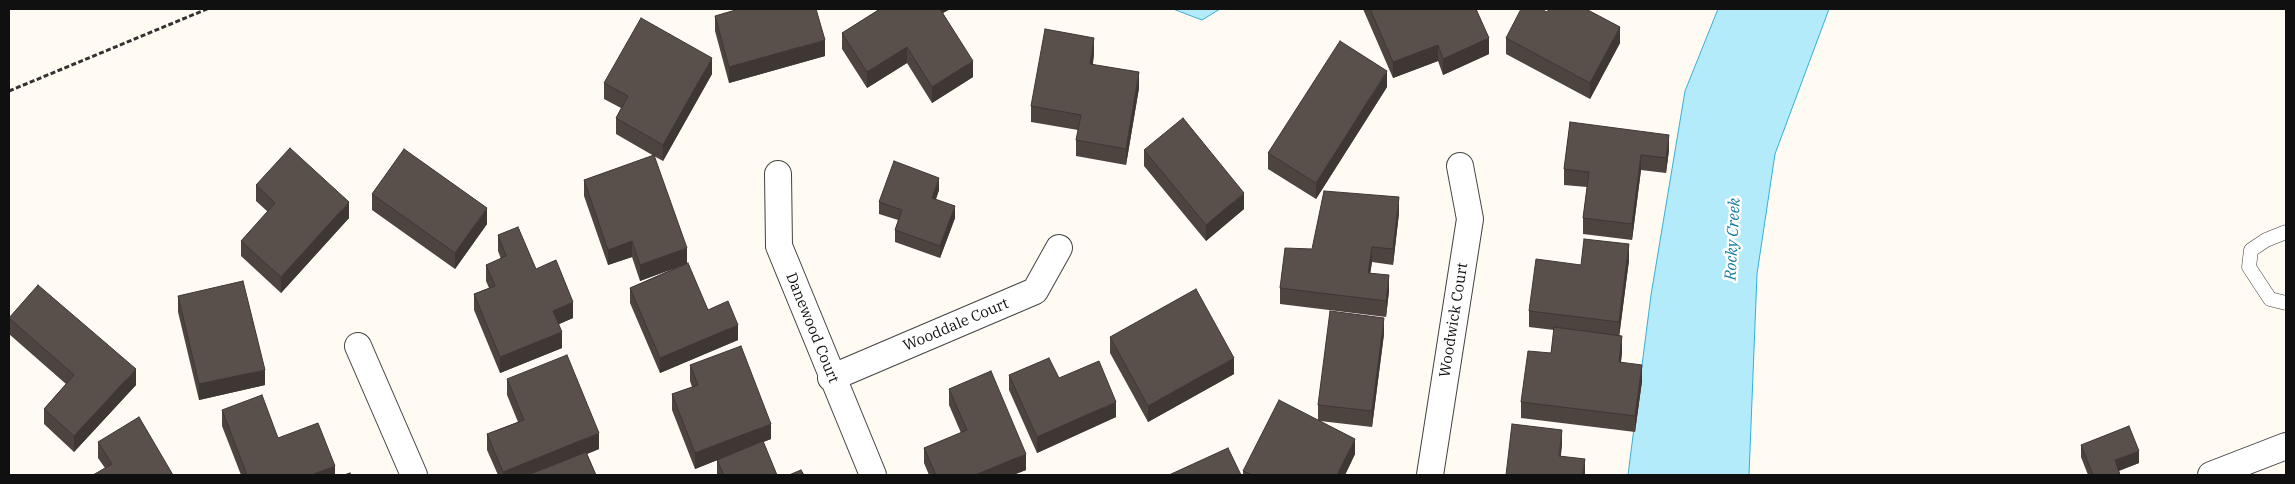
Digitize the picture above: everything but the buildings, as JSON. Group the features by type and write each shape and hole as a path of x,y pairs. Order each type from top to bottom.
{"street":[{"name":"Woodwick Court","path":"1430,475 1470,219 1460,166"},
{"name":"Danewood Court","path":"778,174 779,246 831,378 873,475"},
{"name":"Wooddale Court","path":"831,378 1035,291 1059,248"},
{"path":"358,346 414,475"},
{"path":"2210,475 2286,446"}],"lane":[{"path":"2286,232 2266,240 2251,250 2249,266 2270,299 2286,304"}],"path":[{"path":"9,91 207,9"}],"water":[{"path":"1173,9 1220,9 1202,20"},
{"name":"Rocky Creek","path":"1718,9 1829,9 1775,154 1757,274 1749,475 1628,475 1651,295 1685,91"}]}
